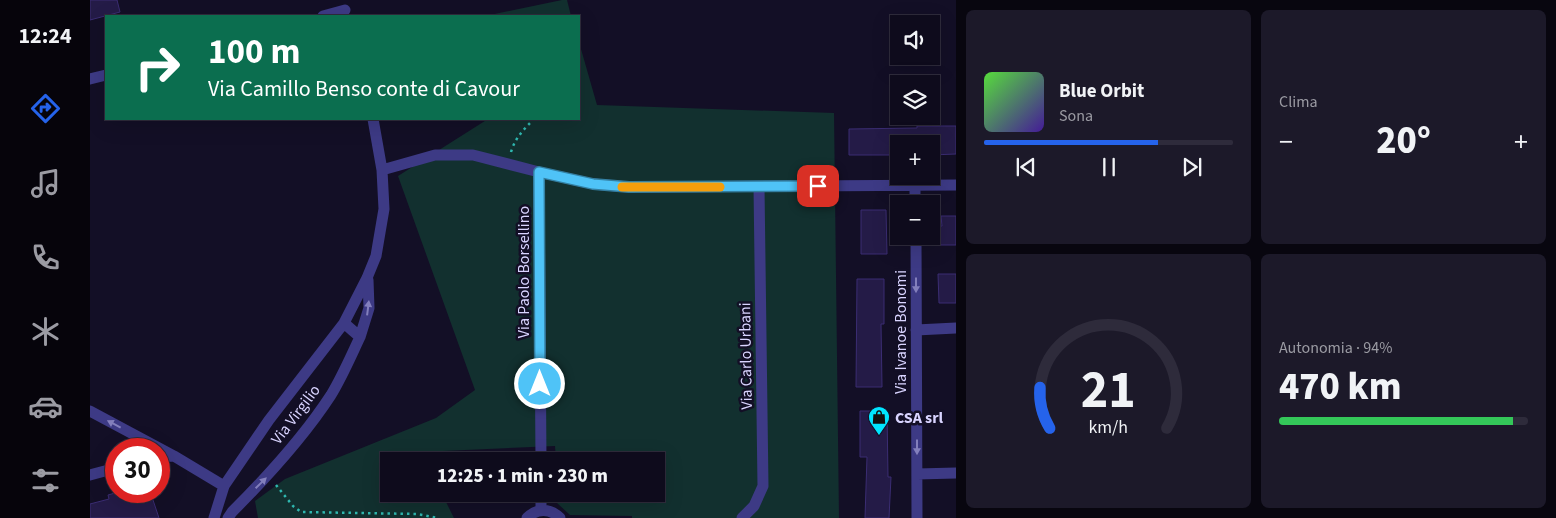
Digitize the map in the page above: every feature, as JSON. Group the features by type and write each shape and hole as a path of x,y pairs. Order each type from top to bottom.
{"street":[{"path":"326,15 345,9"},
{"path":"90,79 105,75"},
{"name":"Via Virgilio","path":"214,518 224,486 269,420 344,323 368,278 376,256 384,209 382,170 372,120"},
{"path":"382,170 435,155 473,155 593,184 629,187 956,185"},
{"name":"Via Paolo Borsellino","path":"539,172 541,452"},
{"path":"915,186 916,195"},
{"name":"Via Carlo Urbani","path":"742,518 754,506 763,486 759,187"},
{"name":"Via Ivanoe Bonomi","path":"916,245 917,518"},
{"name":"Via Virgilio","path":"228,518 268,476 317,415 332,393 360,337 369,308 368,278"},
{"path":"344,323 360,337"},
{"path":"916,330 956,328"},
{"path":"90,411 138,438"},
{"path":"170,454 224,486"},
{"path":"170,456 174,456"},
{"path":"90,474 105,471"},
{"path":"917,474 956,473"},
{"path":"541,502 541,510"},
{"path":"527,518 541,510 551,511 560,518"}],"path":[{"path":"508,164 513,144 520,132 533,120"},
{"path":"268,476 293,506 301,512 417,514 438,518"}],"green space":[{"path":"567,0 571,15 490,15"},
{"path":"580,46 597,105 834,113 839,518 632,518 632,516 570,515 557,502 665,502 665,452 555,452 555,446 380,452 380,502 446,502 454,518 258,518 255,501 285,479 436,418 475,390 398,176 486,120 580,120"}],"building":[{"path":"90,0 117,0 120,12 90,20"},
{"path":"917,126 956,126 956,154 940,155 940,135 890,135 890,155 849,155 849,129 917,128"},
{"path":"861,210 886,210 887,254 861,254"},
{"path":"941,216 956,216 956,245 940,245 940,226 942,226"},
{"path":"938,274 956,274 956,303 939,303"},
{"path":"857,279 884,279 884,324 881,324 882,387 856,387"},
{"path":"860,411 887,411 888,477 891,477 889,518 865,518 867,457 860,457"},
{"path":"105,500 105,503 154,503 159,518 90,518 90,504"}],"slow traffic":[{"path":"622,187 720,187"}],"place":[{"name":"CSA srl","path":"879,436"}],"route":[{"path":"540,384 539,172 593,184 629,187 818,186"}]}
